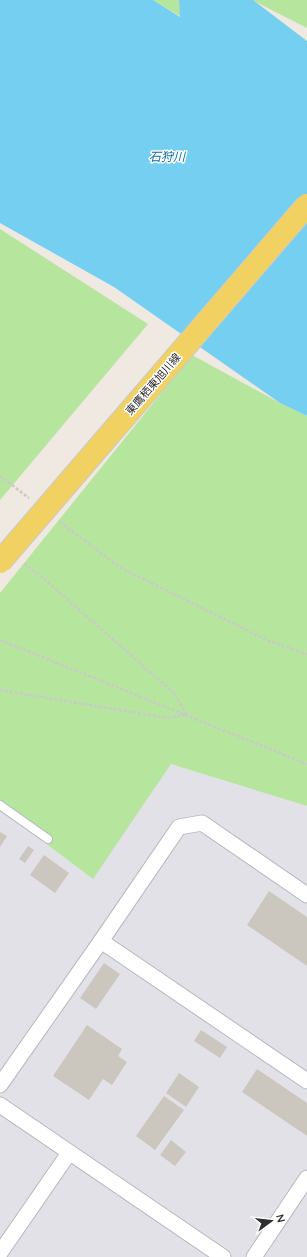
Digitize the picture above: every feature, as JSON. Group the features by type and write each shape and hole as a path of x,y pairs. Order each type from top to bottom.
{"main road":[{"name":"東鷹栖東旭川線","path":"9,561 307,205"}],"street":[{"path":"0,1085 179,827 202,823 307,895"},
{"path":"101,941 307,1081"},
{"path":"0,1105 223,1257"},
{"path":"0,1253 69,1153"},
{"path":"254,1257 307,1178"}],"lane":[{"path":"0,805 48,839"}],"path":[{"path":"0,476 32,500"},
{"path":"57,520 121,568 269,641 307,654"},
{"path":"9,561 42,577 174,693 187,715"},
{"path":"0,640 307,764"},
{"path":"0,690 167,718 187,715"}],"shaded area":[{"path":"171,764 307,806 307,1257 0,1257 0,809 93,878"}],"green space":[{"path":"153,0 179,0 181,17"},
{"path":"252,0 307,0 307,28"},
{"path":"0,229 148,324 0,500"},
{"path":"192,355 307,416 307,806 171,764 93,879 0,809 0,593"}],"water":[{"name":"石狩川","path":"0,0 153,0 180,17 179,0 253,0 307,41 307,416 280,403 114,287 0,223"}],"building":[{"path":"0,832 7,836 0,847"},
{"path":"28,846 34,850 25,863 19,859"},
{"path":"44,855 69,873 55,893 30,875"},
{"path":"269,891 307,917 307,966 247,925"},
{"path":"104,963 120,974 96,1009 80,998"},
{"path":"87,1025 122,1049 118,1056 127,1062 112,1085 103,1079 89,1100 53,1076"},
{"path":"201,1030 227,1047 220,1058 194,1041"},
{"path":"257,1069 307,1103 307,1136 242,1092"},
{"path":"179,1073 199,1087 186,1107 166,1093"},
{"path":"164,1096 184,1110 155,1150 136,1136"},
{"path":"171,1140 186,1152 175,1166 160,1155"}]}
